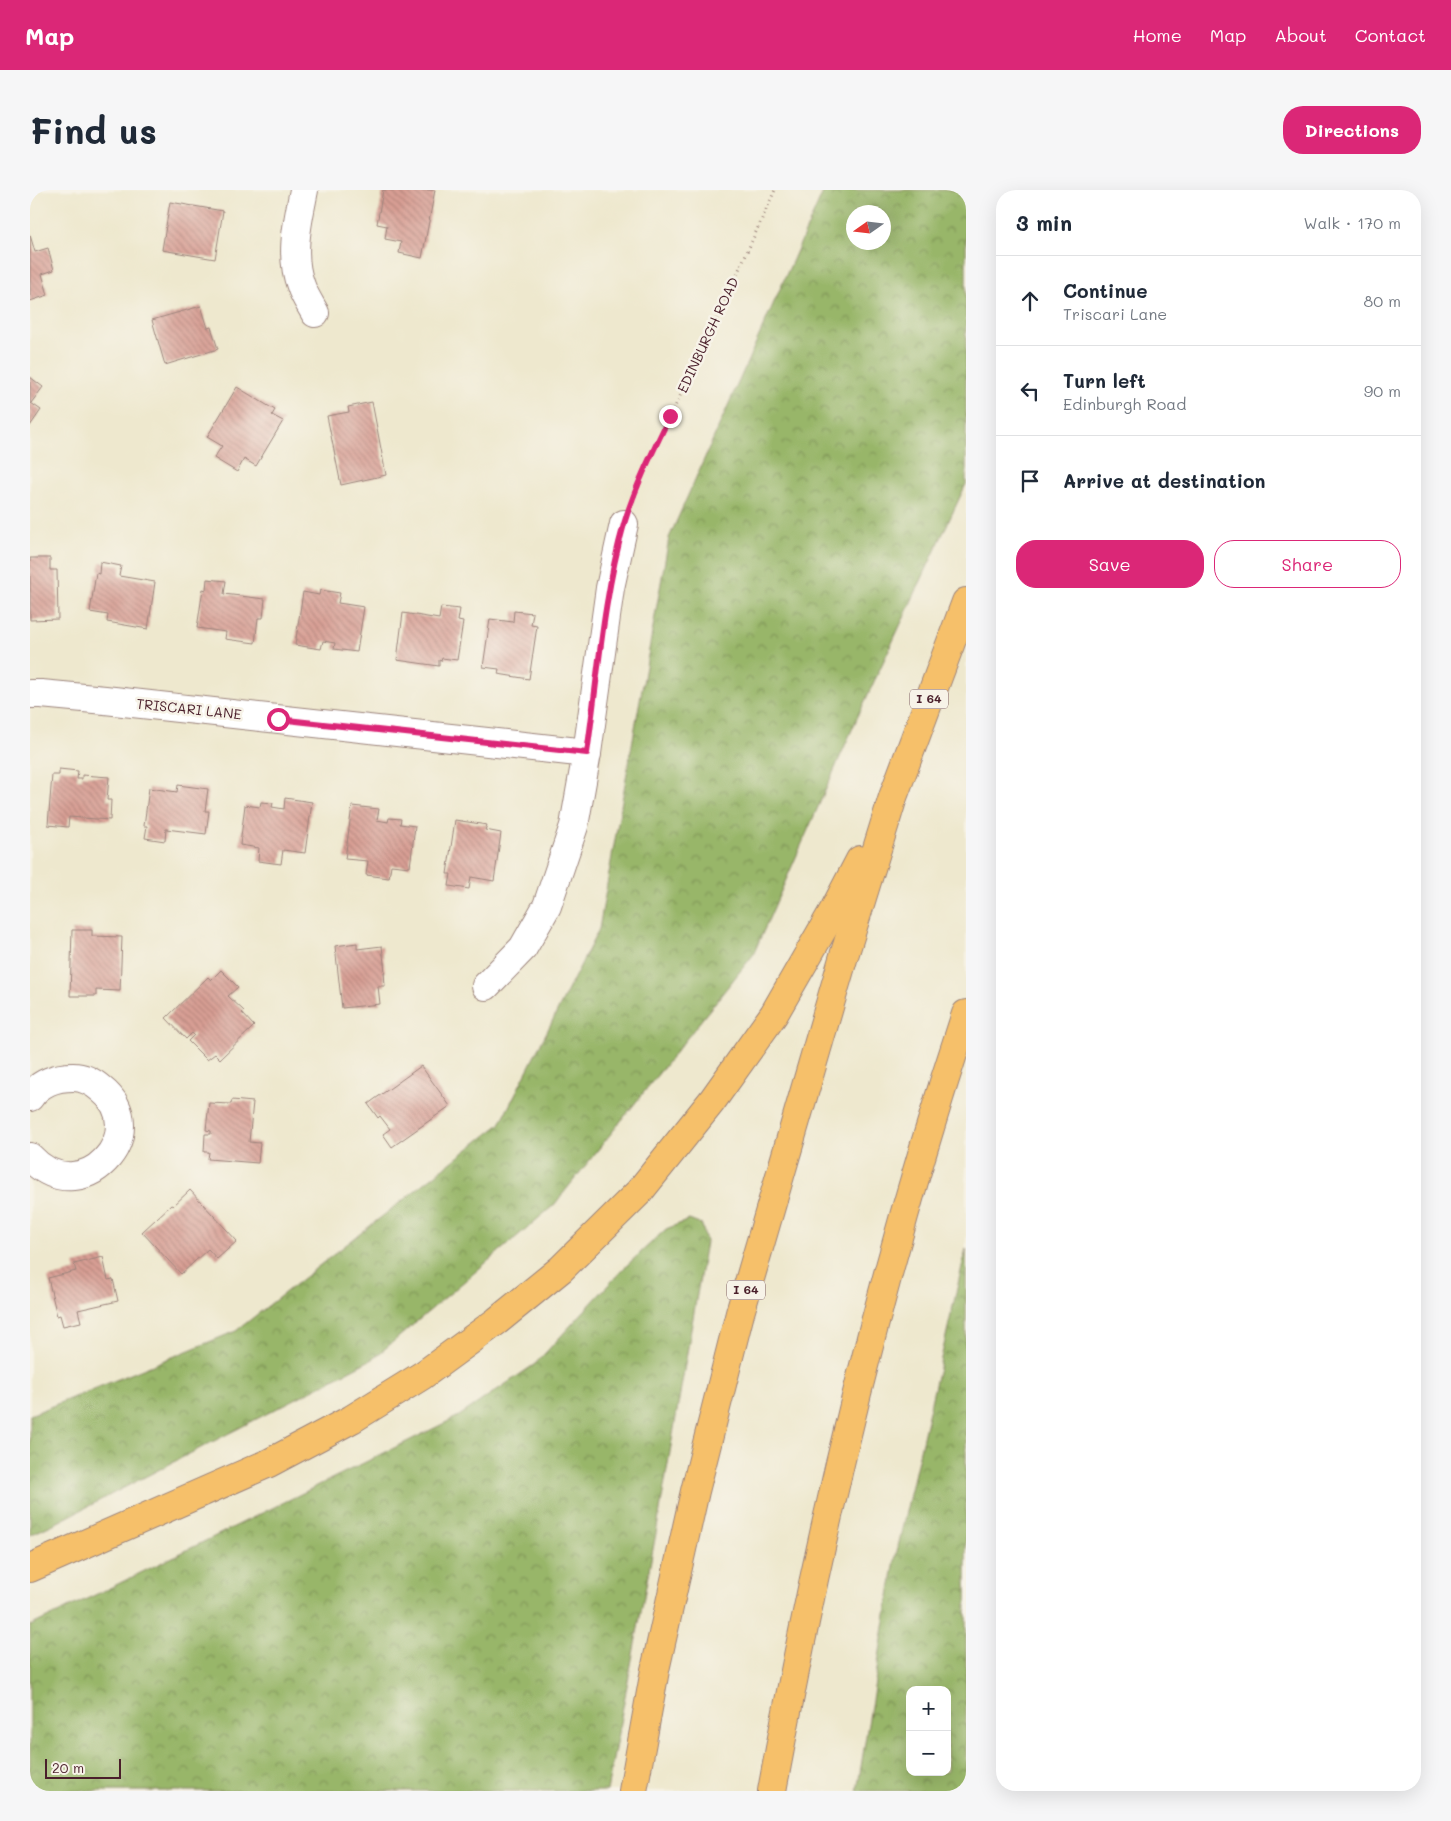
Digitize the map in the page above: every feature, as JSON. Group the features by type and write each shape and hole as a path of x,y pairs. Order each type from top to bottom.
{"highway":[{"name":"I 64","path":"633,1791 656,1670 691,1510 740,1313 843,959 893,797 966,602"},
{"path":"30,1568 269,1462 352,1419 423,1375 497,1321 561,1269 639,1192 712,1101 774,1014 835,908 893,797"},
{"path":"772,1791 813,1580 854,1402 902,1222 966,1014"}],"street":[{"path":"304,190 296,231 295,264 300,285 315,313"},
{"path":"486,986 523,948 547,906 574,826 587,753 610,588 624,524"},
{"name":"TRISCARI LANE","path":"30,694 105,700 587,753"},
{"path":"30,1097 46,1082 61,1077 78,1077 94,1083 107,1093 116,1107 120,1124 118,1141 111,1156 99,1168 84,1175 69,1177 53,1174 38,1166 30,1157"}],"path":[{"name":"EDINBURGH ROAD","path":"624,524 645,468 704,347 775,190"}],"green space":[{"path":"824,190 966,190 966,484 858,716 753,955 554,1205 374,1358 30,1535 30,1415 236,1331 500,1124 599,929 669,538"},
{"path":"689,1220 702,1225 706,1242 657,1528 607,1791 30,1791 30,1626 459,1416 535,1364 624,1268 666,1229"},
{"path":"966,1249 966,1784 949,1791 857,1791 895,1560"}],"building":[{"path":"383,190 435,190 422,258 399,253 401,242 385,239 387,226 377,224"},
{"path":"170,202 223,211 215,259 162,250"},
{"path":"30,235 35,252 48,248 54,270 42,274 48,295 30,301"},
{"path":"201,306 208,328 211,327 218,349 165,365 152,320"},
{"path":"30,377 43,387 31,403 41,410 30,426"},
{"path":"237,387 275,410 272,415 283,421 256,466 244,459 237,472 214,458 222,446 207,437"},
{"path":"372,402 386,475 341,485 327,416 349,412 348,407"},
{"path":"30,558 50,558 50,570 57,570 58,619 30,620"},
{"path":"100,562 121,566 119,576 155,582 148,629 107,622 108,615 90,612 96,573 99,574"},
{"path":"207,579 226,581 224,594 265,599 263,618 258,618 255,643 225,639 226,632 197,628 203,589 206,590"},
{"path":"320,590 340,593 338,603 364,607 357,652 334,649 335,643 323,641 321,649 295,645 303,592 319,595"},
{"path":"441,607 460,609 458,621 463,622 457,660 442,658 441,661 439,660 439,666 397,660 403,613 439,619"},
{"path":"514,611 533,613 531,625 537,626 529,679 498,674 499,669 483,667 490,619 513,622"},
{"path":"59,769 78,771 77,779 82,779 82,775 109,777 107,800 111,800 110,820 69,817 68,827 48,825 52,775 59,775"},
{"path":"178,785 208,789 205,811 209,811 206,834 166,829 165,841 145,838 147,826 144,826 149,788 177,792"},
{"path":"285,798 312,802 305,853 283,850 281,864 258,861 259,848 240,845 245,805 260,807 261,802 273,803 272,807 284,809"},
{"path":"352,806 379,809 377,820 388,822 389,818 401,819 400,824 415,826 410,867 391,865 389,878 366,875 368,861 345,859"},
{"path":"455,820 487,825 485,830 501,833 494,881 471,877 469,889 449,886 451,874 447,874"},
{"path":"72,930 92,930 92,936 122,937 120,991 96,990 96,996 70,996"},
{"path":"357,943 357,949 382,946 385,986 378,986 380,1004 342,1008 335,946"},
{"path":"221,970 238,987 228,996 244,1011 242,1013 254,1026 220,1059 215,1054 207,1060 188,1041 194,1035 192,1033 186,1039 166,1018 208,977 211,980"},
{"path":"421,1066 450,1106 392,1147 383,1134 390,1129 380,1116 378,1118 368,1104"},
{"path":"232,1100 253,1102 249,1142 260,1143 258,1163 208,1159 209,1152 204,1152 205,1134 211,1134 211,1131 206,1130 209,1103 231,1104"},
{"path":"190,1190 237,1241 217,1259 208,1249 181,1274 142,1232"},
{"path":"103,1257 108,1280 113,1279 118,1301 78,1310 81,1322 63,1326 60,1315 57,1316 48,1278 76,1271 74,1264"}],"route":[{"path":"278,719 587,753 610,588 624,524 645,468 670,416"}]}
